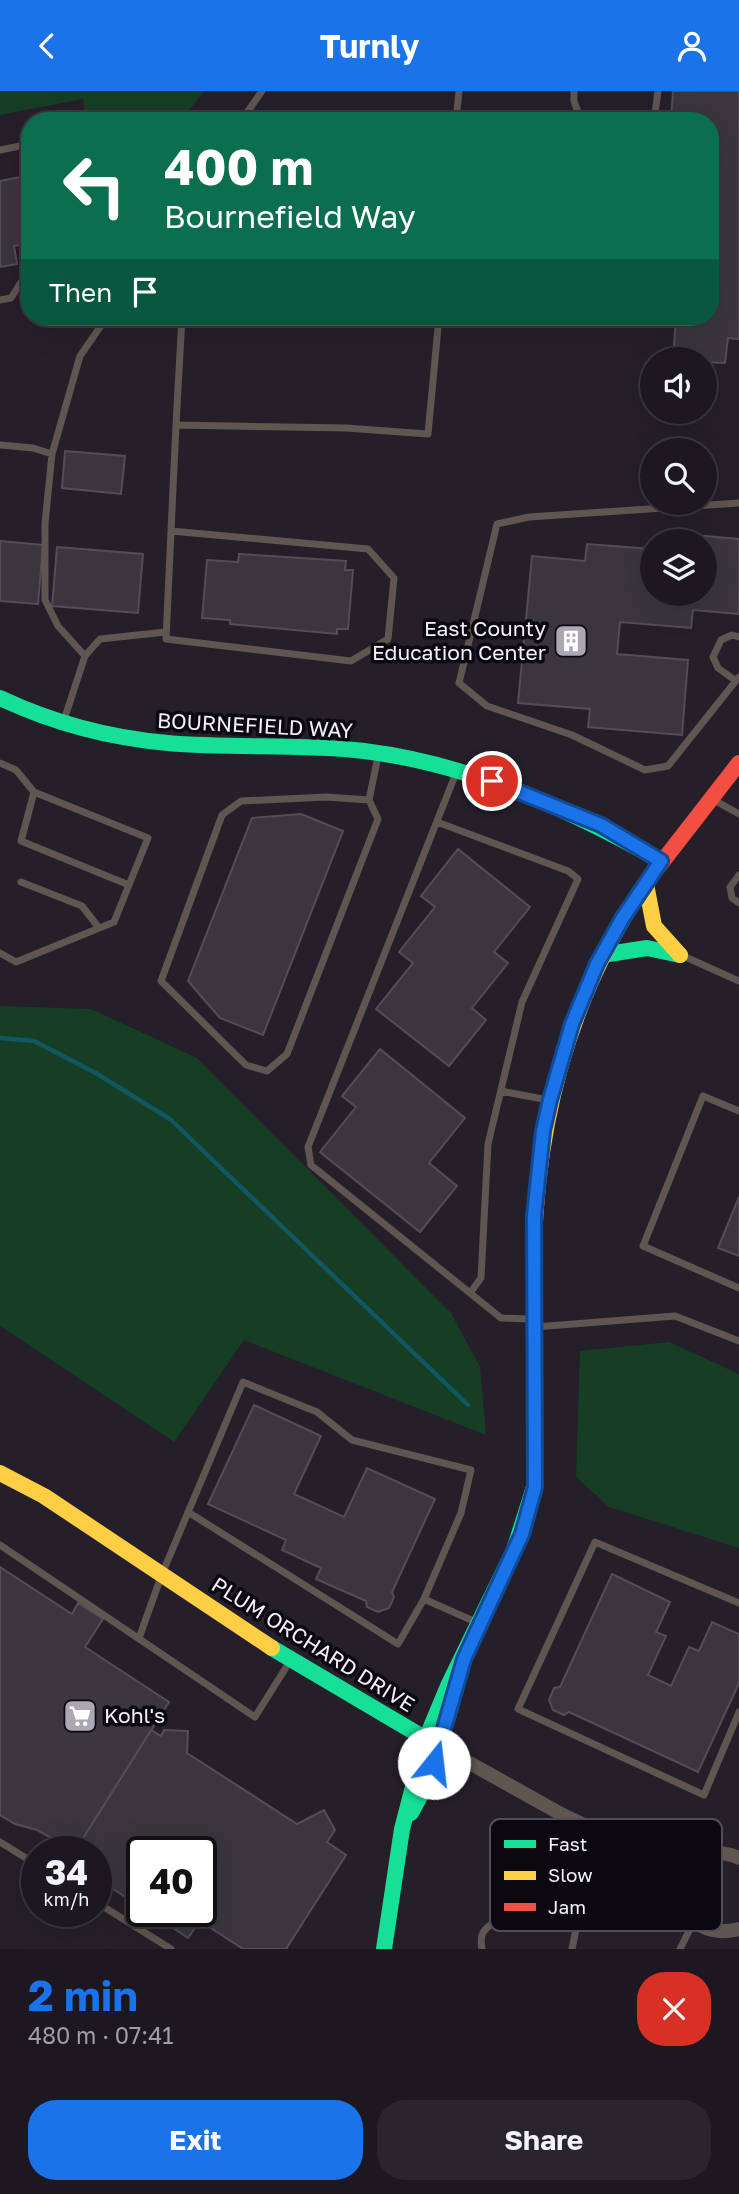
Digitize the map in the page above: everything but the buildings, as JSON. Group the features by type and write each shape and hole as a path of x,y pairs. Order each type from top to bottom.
{"street":[{"name":"BOURNEFIELD WAY","path":"0,698 63,724 148,741 325,747 457,772 492,781 555,804 601,825 661,861"},
{"path":"384,1949 401,1831 429,1780 436,1713 482,1624 522,1534 535,1487 534,1216 543,1131 572,1024 603,955 646,884 661,861 739,763"},
{"path":"646,884 654,926 680,954"},
{"path":"603,955 647,949 680,954"},
{"name":"PLUM ORCHARD DRIVE","path":"0,1473 44,1496 291,1660 572,1819"},
{"path":"713,1931 724,1933 739,1929"}],"lane":[{"path":"247,112 262,91"},
{"path":"457,112 459,91"},
{"path":"574,91 578,112"},
{"path":"655,112 658,91"},
{"path":"0,150 21,146"},
{"path":"0,300 11,298 21,282"},
{"path":"85,656 58,626 45,600 45,523 52,454 80,356 101,326"},
{"path":"171,531 368,549 394,578 388,639 351,661 166,639 166,632 176,425 182,326"},
{"path":"176,425 346,428 428,433 438,326"},
{"path":"0,445 33,448 52,454"},
{"path":"739,503 529,517 497,524 459,683 487,706 572,735 645,770 667,767 737,679 718,668 713,657 721,640 732,635 739,637"},
{"path":"63,724 85,656 100,639 166,632"},
{"path":"369,800 326,797 241,801 222,815 161,981 246,1065 267,1071 287,1054 378,819 369,800 378,755"},
{"path":"0,763 16,770 34,792 148,838 114,922 16,962 0,953"},
{"path":"457,772 308,1147 311,1165 501,1318 534,1323 675,1316 739,1342"},
{"path":"34,792 22,841 129,884"},
{"path":"711,798 739,814"},
{"path":"437,822 568,871 578,879 522,1002 488,1144 481,1278 470,1293"},
{"path":"739,875 730,887 732,898 739,903"},
{"path":"21,882 82,907 99,928"},
{"path":"680,954 739,981"},
{"path":"501,1091 550,1100"},
{"path":"739,1111 703,1096 643,1246 739,1288"},
{"path":"139,1638 162,1574 188,1512 243,1382 317,1412 352,1440 471,1470 461,1513 424,1599 398,1644 188,1512"},
{"path":"739,1603 595,1542 518,1709 704,1795 739,1712"},
{"path":"0,1545 255,1717 291,1660"},
{"path":"424,1599 482,1624"},
{"path":"0,1842 21,1855"},
{"path":"112,1912 171,1949"},
{"path":"482,1949 480,1937 490,1926"},
{"path":"572,1949 576,1931"},
{"path":"680,1949 689,1931"}],"green space":[{"path":"0,91 204,91 188,112 85,112 83,99 0,115"},
{"path":"0,1006 91,1009 197,1058 451,1313 480,1367 486,1435 244,1340 174,1442 0,1326"},
{"path":"669,1342 739,1374 739,1548 609,1507 576,1477 580,1351"}],"waterway":[{"path":"0,1038 34,1041 94,1072 170,1119 468,1405"}],"traffic: fast":[{"path":"0,698 61,722 146,741 364,751 442,766 518,791 555,807 661,861"},
{"path":"602,955 647,948 680,955"},
{"path":"384,1949 402,1829 425,1741 448,1686 514,1550 535,1484 534,1243"},
{"path":"272,1648 426,1739"},
{"path":"411,1813 429,1780 451,1707"}],"traffic: slow":[{"path":"534,1243 543,1148 564,1056 597,968 619,925 645,884"},
{"path":"646,884 654,926 680,955"},
{"path":"0,1473 44,1496 272,1648"}],"traffic: jam":[{"path":"645,884 739,763"}],"place":[{"name":"East County Education Center","path":"571,641"},
{"name":"Kohl's","path":"80,1716"}],"route":[{"path":"434,1763 458,1689 464,1659 522,1534 535,1487 534,1216 538,1165 550,1100 572,1024 597,964 622,919 661,861 601,825 555,804 492,781"}]}
